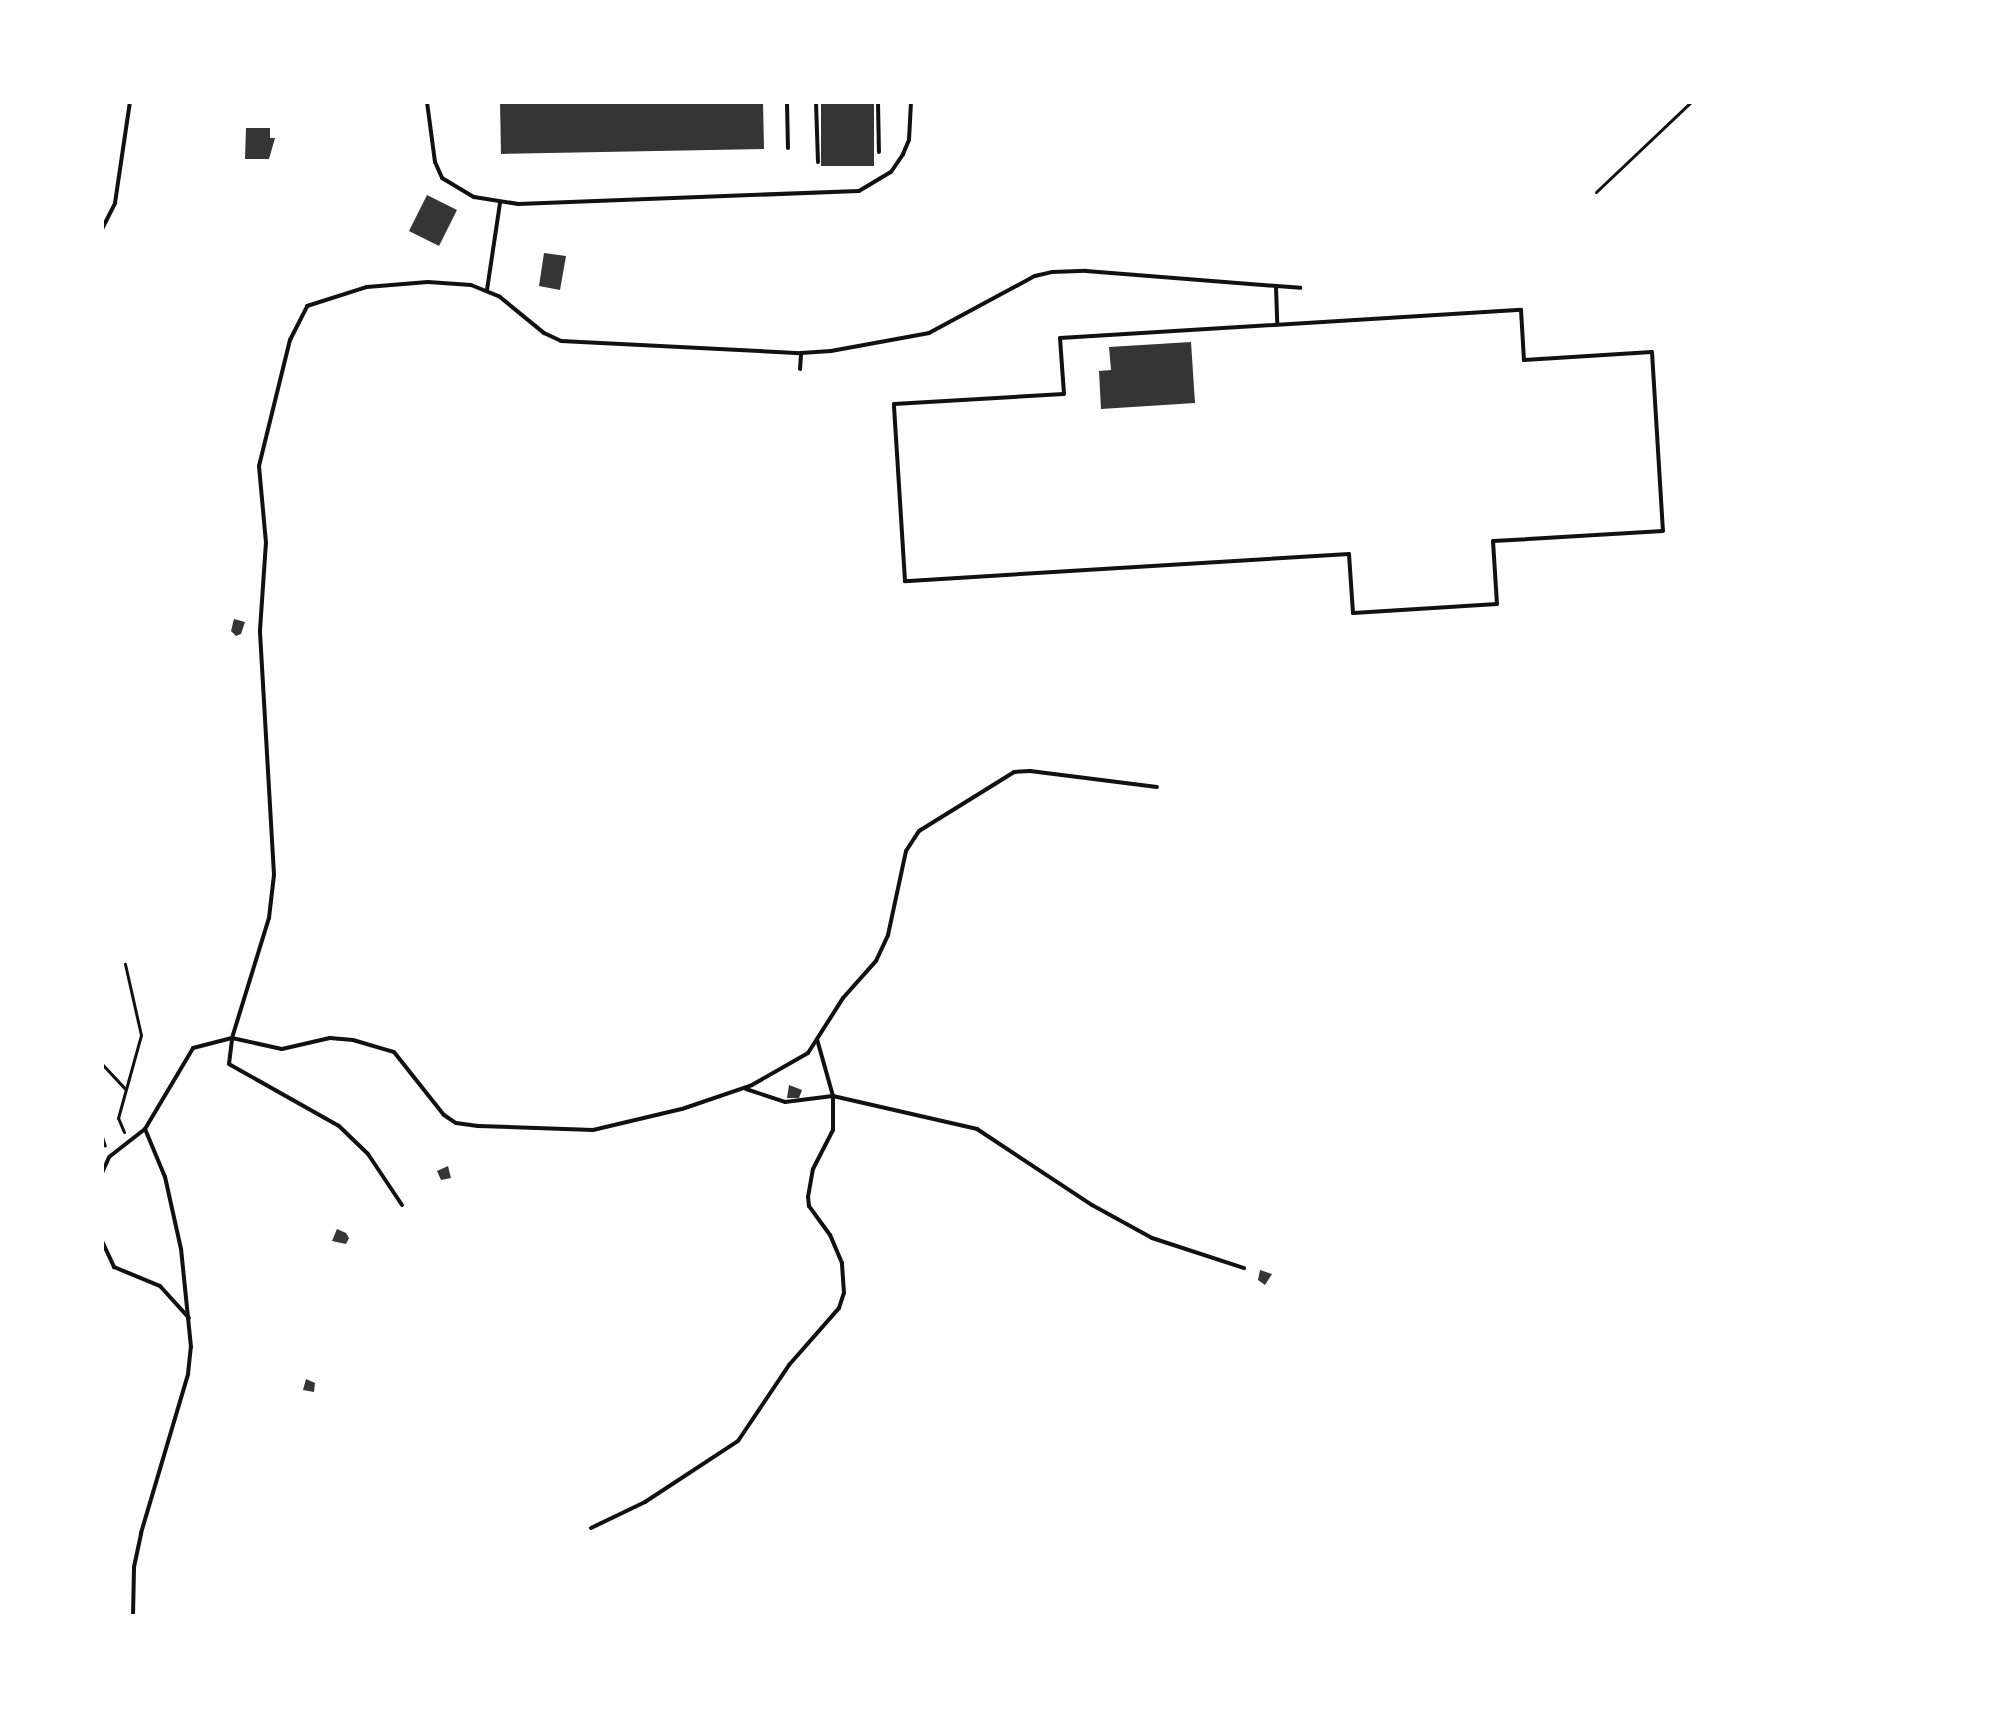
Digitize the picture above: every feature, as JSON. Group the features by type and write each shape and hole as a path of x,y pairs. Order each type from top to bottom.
{"lane":[{"path":"102,229 115,203 130,102"},
{"path":"427,102 435,162 442,178 455,188 500,203 859,191 891,172 903,154 909,140 911,102"},
{"path":"787,102 788,148"},
{"path":"816,102 818,162"},
{"path":"878,102 879,152"},
{"path":"487,290 500,203"},
{"path":"402,1205 368,1154 339,1126 229,1064 232,1038 269,918 274,875 260,630 266,543 259,466 290,340 307,306 356,289 428,282 487,290 544,333 561,341 801,353 831,351 929,333 1035,276 1052,272 1086,271 1300,288"},
{"path":"1276,286 1277,324"},
{"path":"1521,310 1524,360 1652,352 1663,531 1493,541 1497,604 1353,613 1349,554 905,581 894,404 1064,394 1060,338 1277,324 1521,310"},
{"path":"800,369 801,353"},
{"path":"102,1173 109,1157 127,1139 145,1129 193,1048 232,1038 282,1049 330,1038 353,1040 394,1052 444,1115 456,1123 478,1126 593,1130 682,1109 744,1088 808,1053 843,998 876,961 888,935 906,851 919,831 1014,772 1030,771 1157,787"},
{"path":"591,1528 645,1502 738,1441 789,1365 839,1308 844,1293 842,1263 830,1235 809,1206 808,1197 813,1169 833,1130 833,1096 817,1039"},
{"path":"744,1088 785,1102 833,1096 977,1129 1092,1205 1152,1238 1244,1268"},
{"path":"133,1616 134,1567 141,1533 188,1374 190,1318 181,1249 165,1177 145,1129"},
{"path":"102,1241 114,1267 160,1286 190,1318"}],"path":[{"path":"1596,192 1691,102"},
{"path":"125,964 141,1035 118,1118 127,1139"},
{"path":"102,1064 125,1089"}],"building":[{"path":"500,102 763,102 764,149 501,154"},
{"path":"821,102 874,102 874,166 821,166"},
{"path":"246,128 270,128 270,138 275,138 269,159 245,159"},
{"path":"427,195 457,210 439,246 409,231"},
{"path":"544,253 566,256 560,290 539,286"},
{"path":"1191,342 1195,403 1101,409 1099,371 1111,370 1109,347"},
{"path":"234,619 245,622 241,634 236,636 231,631"},
{"path":"789,1085 802,1090 799,1098 787,1098"},
{"path":"448,1166 451,1178 441,1180 437,1171"},
{"path":"337,1229 349,1238 346,1244 332,1241"},
{"path":"1260,1270 1272,1274 1265,1285 1258,1280"},
{"path":"306,1379 315,1383 314,1392 303,1390"}]}
